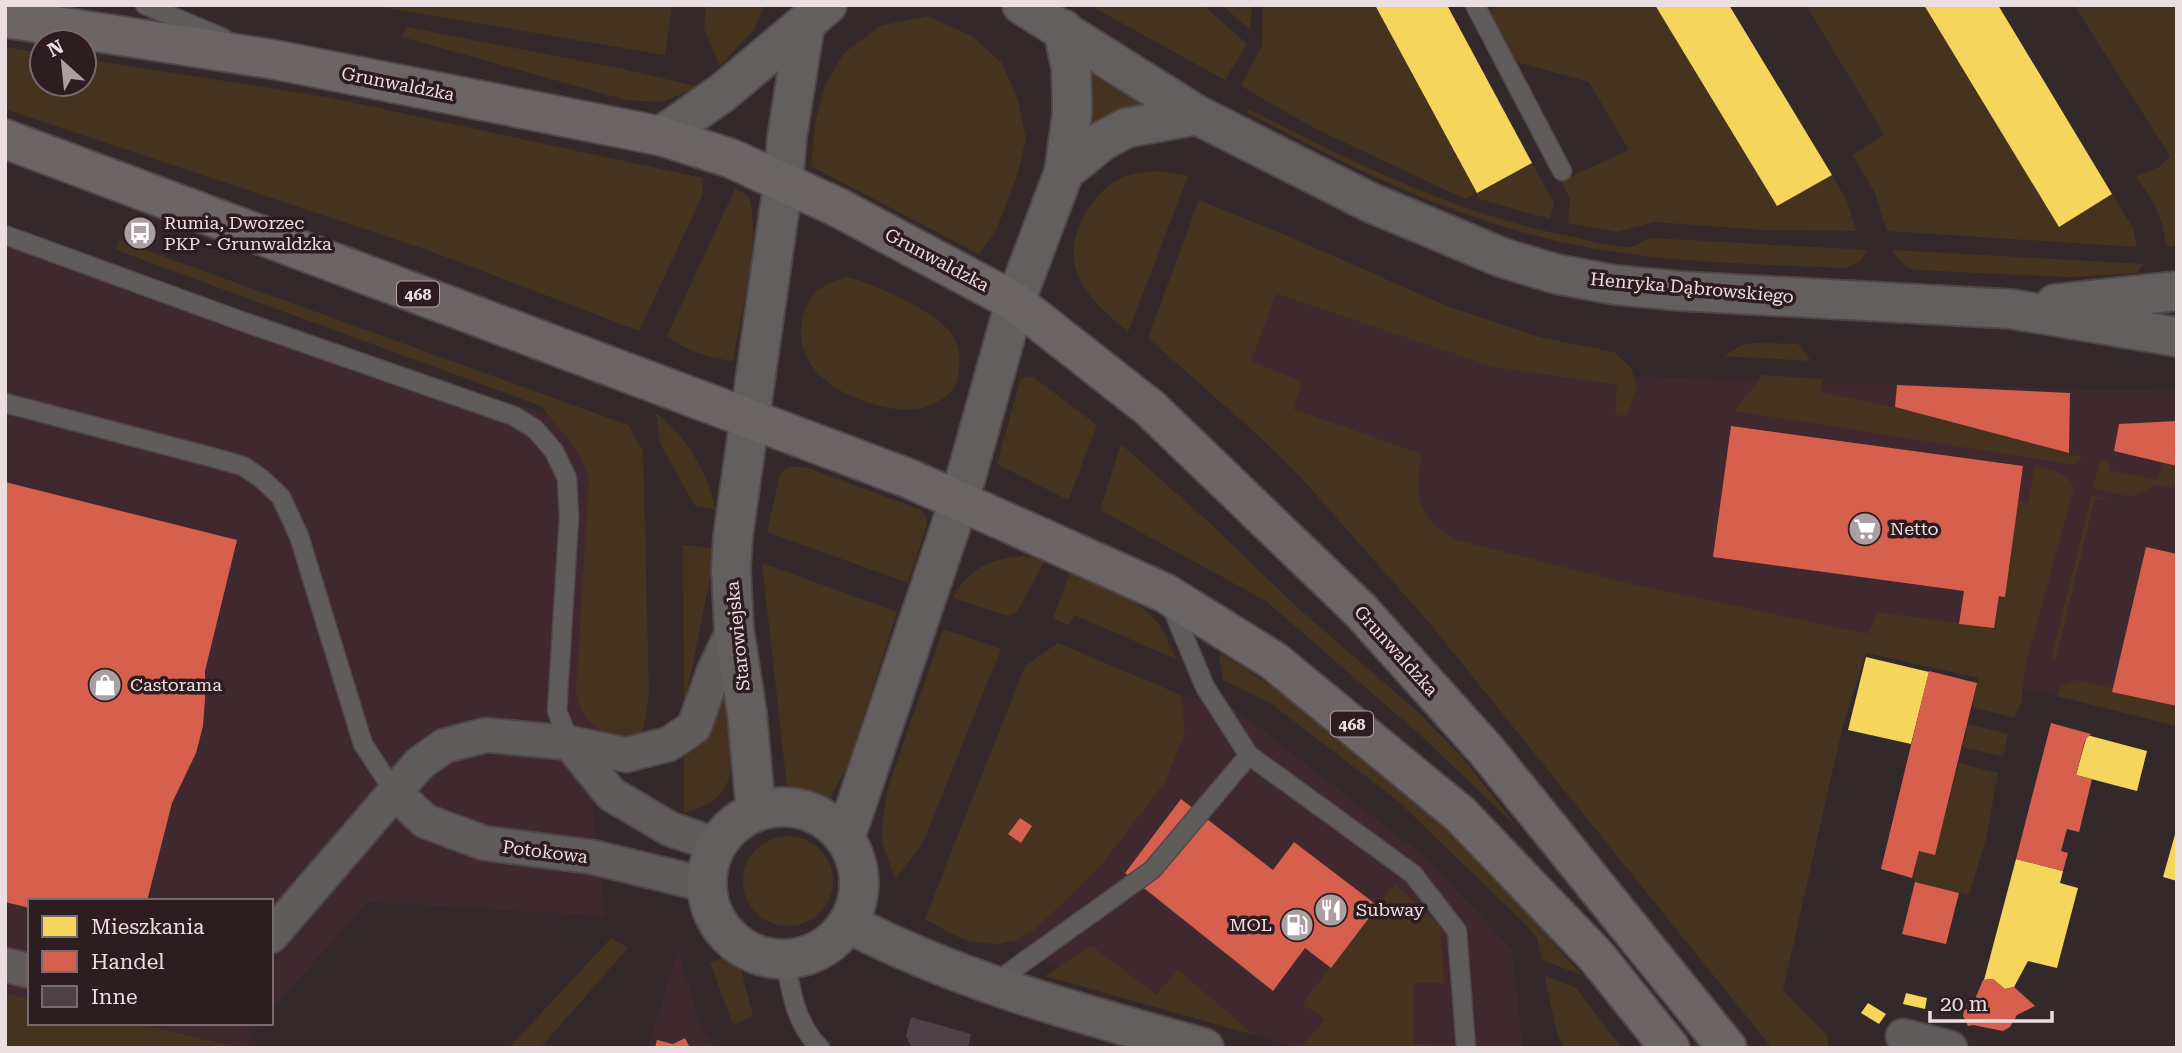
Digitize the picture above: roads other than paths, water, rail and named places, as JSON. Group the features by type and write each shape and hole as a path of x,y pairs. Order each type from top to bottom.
{"main road":[{"name":"Henryka Dąbrowskiego","path":"1022,5 1197,115 1369,202 1503,258 1556,274 1616,285 1680,291 2011,309 2177,337"},
{"path":"661,135 722,93 816,15"},
{"path":"749,419 783,184 787,137 816,15"},
{"name":"Grunwaldzka","path":"5,18 271,58 661,135 730,159 837,207 1014,302 1150,408 1361,611 1486,750 1727,1048"},
{"path":"845,838 959,502 1014,302 1064,172 1072,95 1071,68 1063,29"},
{"path":"1064,172 1116,132 1136,125 1197,115"},
{"name":"468","path":"5,139 910,479 1165,593 1274,661 1460,814 1597,957 1670,1048"},
{"name":"Henryka Dąbrowskiego","path":"2011,309 2177,291"},
{"name":"Starowiejska","path":"749,419 733,536 732,569 734,629 747,713 756,812"},
{"path":"780,807 805,810 828,820 845,838 855,857 859,878 857,901 848,923 836,937 821,949 804,956 785,958 757,954 727,934 715,916 707,885 709,867 717,845 734,824 756,812 780,807"},
{"path":"848,923 897,948 1030,999 1204,1048"}],"street":[{"path":"273,934 419,764 444,746 486,735 570,743 626,755 669,744 694,727 734,629"},
{"path":"570,743 611,794 670,829 717,845"},
{"name":"Potokowa","path":"396,793 425,821 484,843 592,857 707,885"},
{"path":"5,965 28,971"},
{"path":"1903,1036 1950,1048"}],"lane":[{"path":"145,5 271,58"},
{"path":"1475,5 1562,171"},
{"path":"5,235 514,416 535,429 554,452 567,478 569,517 557,711 570,743"},
{"path":"5,403 243,466 262,479 281,498 299,536 363,744 396,793"},
{"path":"1165,593 1205,687 1249,755 1413,874 1457,931 1466,1048"},
{"path":"992,985 1152,870 1249,755"},
{"path":"785,958 800,1023 820,1048"}],"place":[{"name":"Rumia, Dworzec PKP - Grunwaldzka","path":"140,233"},
{"name":"Netto","path":"1865,529"},
{"name":"Castorama","path":"105,685"},
{"name":"Subway","path":"1331,910"},
{"name":"MOL","path":"1297,925"}]}
